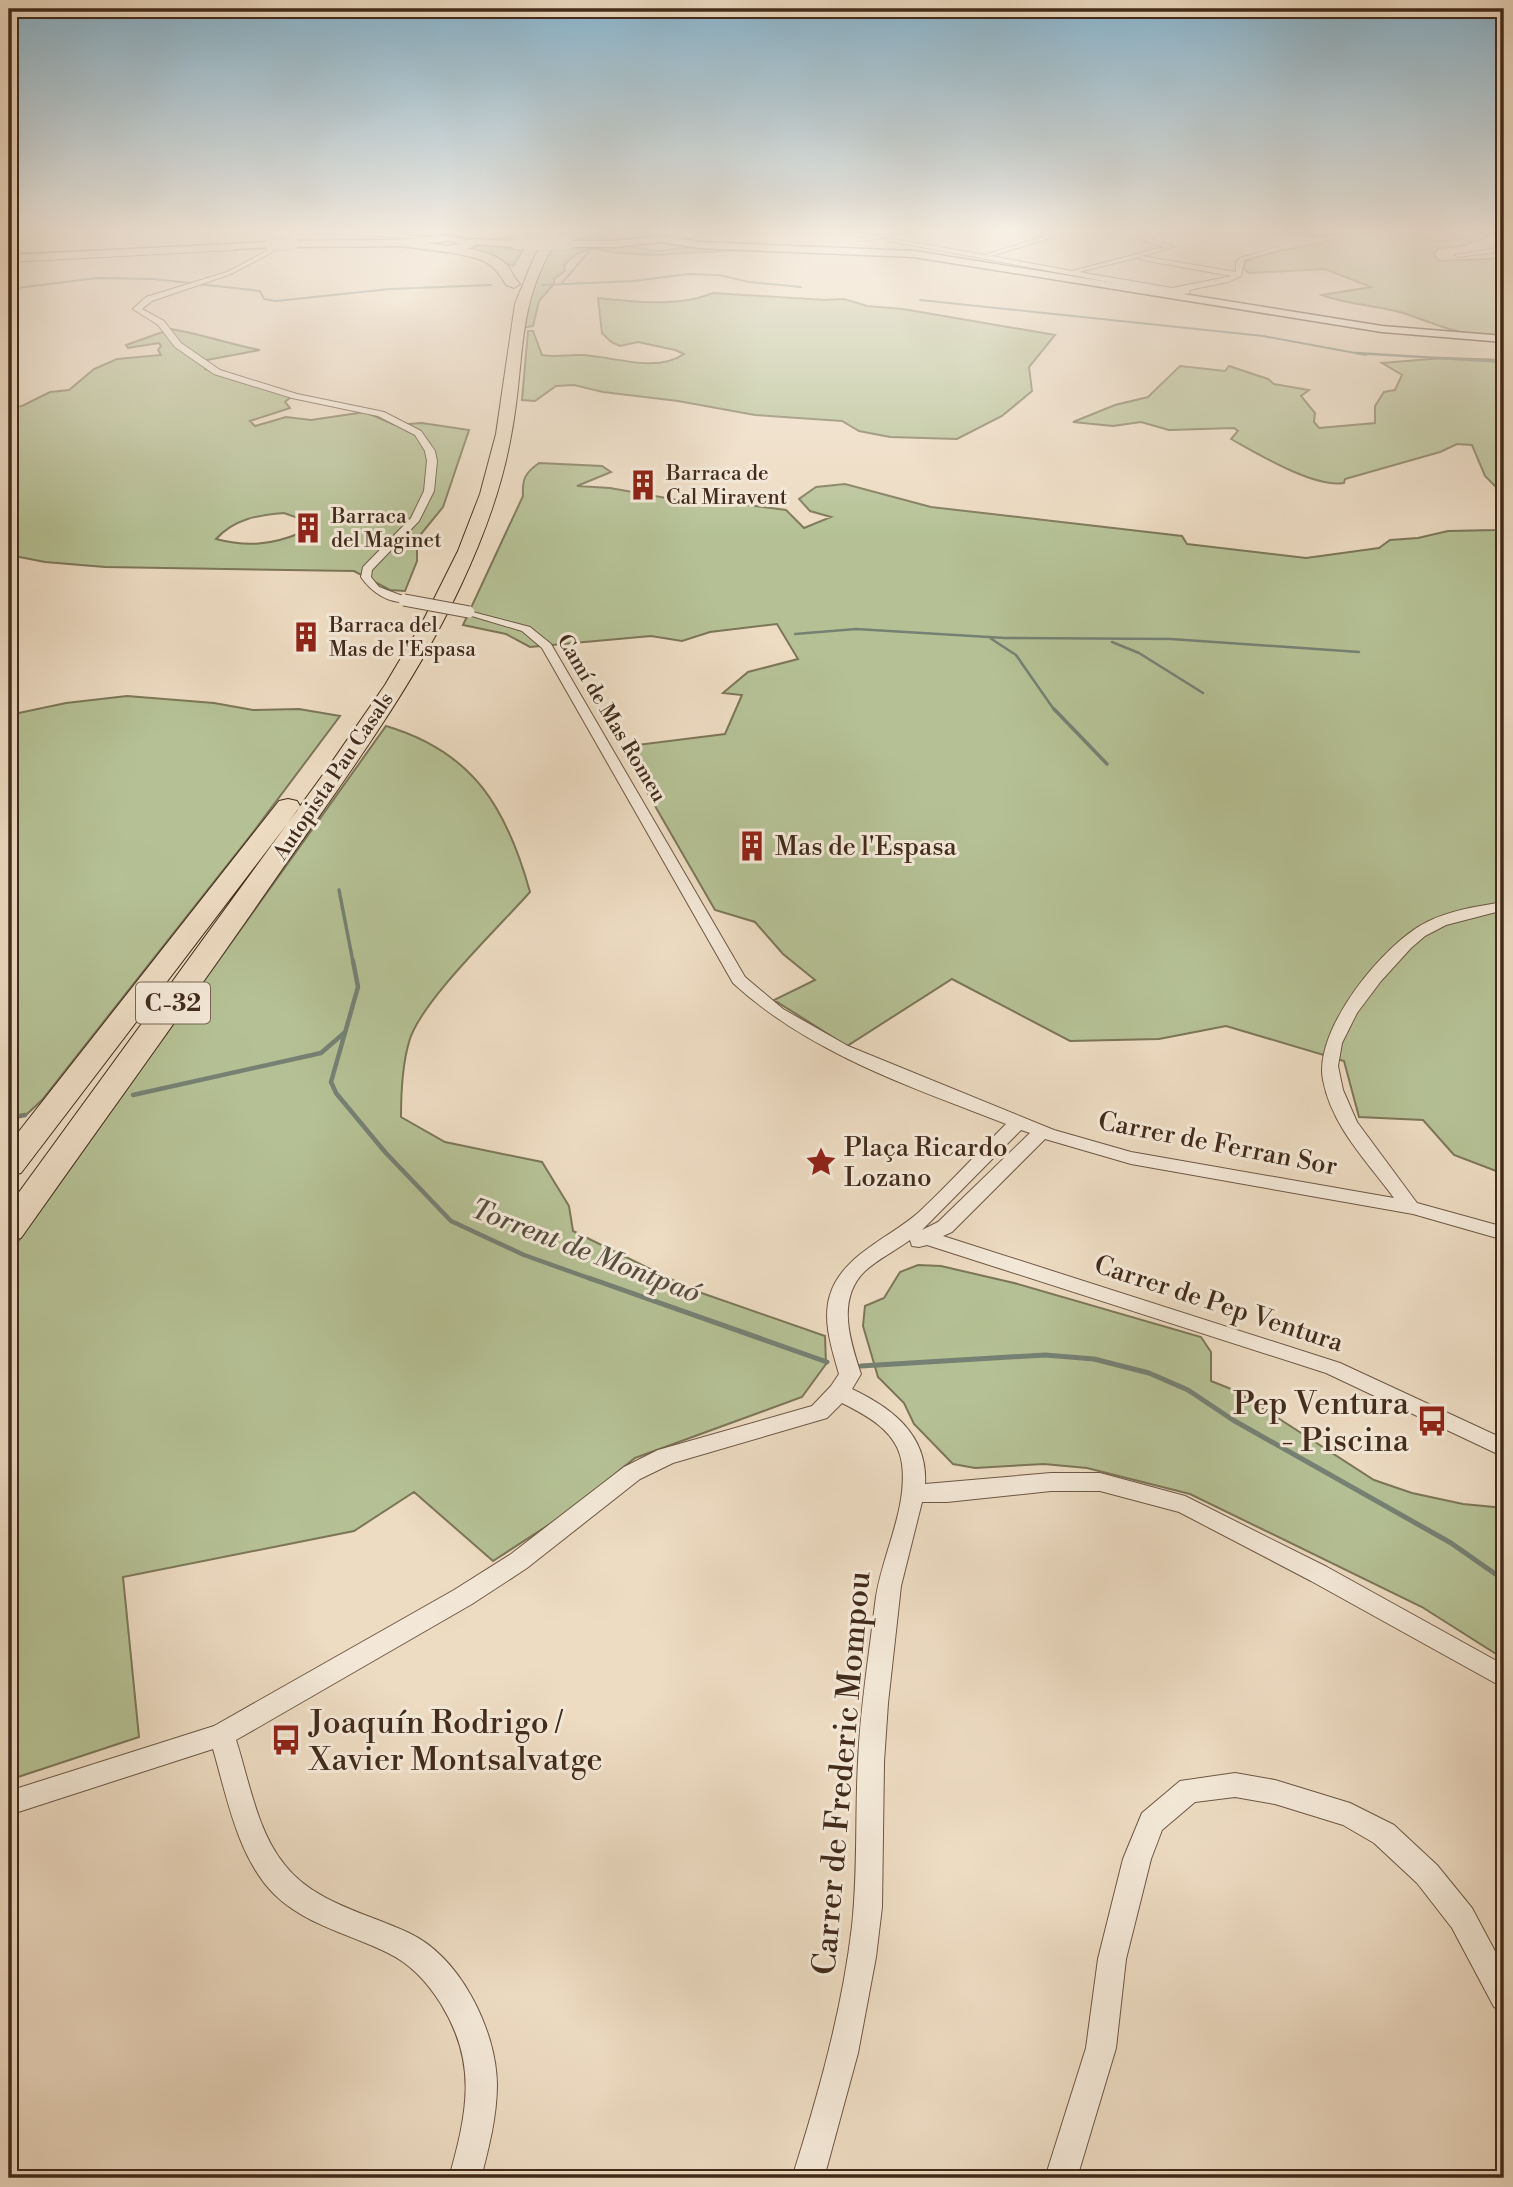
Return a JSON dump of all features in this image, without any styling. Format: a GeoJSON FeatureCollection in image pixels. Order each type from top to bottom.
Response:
{"type":"FeatureCollection","features":[{"type":"Feature","properties":{"kind":"highway","name":"Autopista Pau Casals"},"geometry":{"type":"LineString","coordinates":[[363,700],[418,614],[467,509],[486,451],[503,332]]}},
{"type":"Feature","properties":{"kind":"highway","name":"Autopista Pau Casals"},"geometry":{"type":"LineString","coordinates":[[9,1230],[330,765],[428,630],[476,530],[491,489],[505,431],[517,332]]}},
{"type":"Feature","properties":{"kind":"highway","name":"Autopista Pau Casals"},"geometry":{"type":"LineString","coordinates":[[9,1166],[285,811],[330,765]]}},
{"type":"Feature","properties":{"kind":"main road"},"geometry":{"type":"LineString","coordinates":[[1416,332],[1503,340]]}},
{"type":"Feature","properties":{"kind":"street","name":"Camí de Mas Romeu"},"geometry":{"type":"LineString","coordinates":[[168,332],[178,345],[217,372],[284,393],[381,414],[408,426],[425,442],[432,461],[429,491],[405,532],[367,569],[366,577],[375,589],[404,600],[469,612],[526,629],[547,646],[739,980],[771,1009],[804,1030],[850,1053]]}},
{"type":"Feature","properties":{"kind":"street"},"geometry":{"type":"LineString","coordinates":[[1410,1206],[1350,1130],[1334,1091],[1329,1067],[1334,1041],[1357,1002],[1399,948],[1431,925],[1504,906]]}},
{"type":"Feature","properties":{"kind":"street","name":"Carrer de Ferran Sor"},"geometry":{"type":"LineString","coordinates":[[850,1053],[1019,1121],[1129,1158],[1410,1206],[1504,1234]]}},
{"type":"Feature","properties":{"kind":"street"},"geometry":{"type":"LineString","coordinates":[[9,1803],[221,1735],[463,1597],[529,1553],[632,1473],[666,1456],[819,1412],[839,1392],[850,1374],[838,1330],[840,1294],[849,1278],[879,1250],[901,1249],[917,1235],[1019,1121]]}},
{"type":"Feature","properties":{"kind":"street"},"geometry":{"type":"LineString","coordinates":[[917,1235],[945,1227],[1044,1130]]}},
{"type":"Feature","properties":{"kind":"street","name":"Carrer de Pep Ventura"},"geometry":{"type":"LineString","coordinates":[[917,1235],[1333,1368],[1504,1449]]}},
{"type":"Feature","properties":{"kind":"street","name":"Carrer de Frederic Mompou"},"geometry":{"type":"LineString","coordinates":[[808,2178],[828,2115],[857,1993],[867,1923],[870,1778],[879,1671],[889,1585],[912,1493],[914,1464],[909,1447],[900,1434],[874,1409],[839,1392]]}},
{"type":"Feature","properties":{"kind":"street"},"geometry":{"type":"LineString","coordinates":[[912,1493],[947,1493],[1051,1482],[1100,1482],[1185,1505],[1319,1574],[1504,1677]]}},
{"type":"Feature","properties":{"kind":"street"},"geometry":{"type":"LineString","coordinates":[[221,1735],[260,1846],[274,1873],[296,1894],[330,1914],[400,1943],[416,1953],[444,1983],[466,2015],[480,2050],[482,2105],[465,2178]]}},
{"type":"Feature","properties":{"kind":"street"},"geometry":{"type":"LineString","coordinates":[[1061,2178],[1082,2119],[1101,2048],[1112,1959],[1138,1859],[1152,1822],[1189,1790],[1235,1785],[1275,1792],[1350,1815],[1384,1834],[1427,1874],[1462,1918],[1504,1997]]}},
{"type":"Feature","properties":{"kind":"green space"},"geometry":{"type":"Polygon","coordinates":[[[162,332],[184,332],[260,350],[207,360],[209,364],[205,369],[291,397],[285,402],[290,408],[250,421],[255,426],[286,417],[311,420],[365,412],[395,425],[422,423],[469,430],[443,507],[421,534],[417,546],[417,561],[405,591],[390,590],[354,571],[105,567],[45,562],[9,555],[9,407],[22,406],[50,392],[69,390],[94,369],[117,359],[161,355],[158,350],[161,346],[159,343],[128,348],[126,345],[162,332]],[[284,513],[256,517],[231,527],[216,539],[259,544],[300,533],[303,525],[301,519],[284,513]]]}},
{"type":"Feature","properties":{"kind":"green space"},"geometry":{"type":"Polygon","coordinates":[[[528,332],[533,332],[542,355],[586,355],[651,363],[674,359],[684,354],[638,342],[620,346],[602,333],[1038,332],[1055,335],[1029,367],[1032,391],[1002,416],[957,439],[890,437],[859,431],[842,421],[755,415],[678,401],[603,392],[574,385],[556,386],[535,401],[522,400],[528,332]]]}},
{"type":"Feature","properties":{"kind":"green space"},"geometry":{"type":"Polygon","coordinates":[[[1462,332],[1504,332],[1504,335],[1490,336],[1462,332]]]}},
{"type":"Feature","properties":{"kind":"green space"},"geometry":{"type":"Polygon","coordinates":[[[1443,358],[1504,360],[1504,495],[1485,476],[1472,445],[1457,444],[1440,452],[1345,479],[1344,483],[1332,483],[1302,475],[1231,439],[1238,431],[1234,428],[1169,430],[1141,422],[1113,426],[1073,422],[1115,405],[1148,397],[1180,366],[1225,371],[1229,366],[1268,379],[1274,384],[1309,390],[1301,396],[1315,413],[1314,422],[1319,428],[1375,423],[1375,406],[1384,392],[1395,390],[1402,375],[1382,363],[1443,358]]]}},
{"type":"Feature","properties":{"kind":"green space"},"geometry":{"type":"Polygon","coordinates":[[[539,463],[602,466],[611,472],[577,486],[610,488],[694,503],[740,504],[786,510],[804,528],[831,517],[810,511],[799,499],[816,487],[845,484],[931,507],[1182,536],[1187,544],[1306,558],[1379,548],[1390,540],[1418,538],[1448,531],[1496,530],[1504,526],[1504,1174],[1454,1155],[1423,1120],[1359,1117],[1344,1061],[1226,1026],[1159,1039],[1070,1041],[952,979],[847,1046],[774,1000],[815,980],[783,954],[755,922],[715,910],[621,747],[725,734],[742,695],[723,693],[748,672],[798,659],[777,624],[710,632],[682,641],[651,636],[530,647],[506,634],[463,625],[523,496],[525,477],[539,463]]]}},
{"type":"Feature","properties":{"kind":"green space"},"geometry":{"type":"Polygon","coordinates":[[[127,696],[214,703],[253,710],[299,709],[340,716],[254,831],[42,1100],[26,1115],[9,1116],[9,715],[66,703],[127,696]]]}},
{"type":"Feature","properties":{"kind":"green space"},"geometry":{"type":"Polygon","coordinates":[[[386,726],[417,737],[442,751],[464,768],[482,788],[498,810],[510,835],[530,892],[444,986],[416,1026],[405,1060],[401,1117],[445,1142],[542,1162],[569,1206],[573,1231],[693,1290],[825,1336],[826,1364],[802,1397],[635,1458],[567,1513],[493,1561],[414,1492],[354,1531],[123,1577],[139,1737],[9,1780],[9,1254],[386,726]]]}},
{"type":"Feature","properties":{"kind":"green space"},"geometry":{"type":"Polygon","coordinates":[[[918,1265],[941,1266],[1014,1283],[1201,1337],[1211,1352],[1211,1381],[1236,1391],[1374,1480],[1412,1493],[1463,1504],[1504,1508],[1504,1659],[1422,1607],[1190,1494],[1087,1468],[1044,1464],[975,1468],[953,1464],[914,1424],[904,1403],[878,1377],[863,1326],[865,1306],[884,1298],[900,1272],[918,1265]]]}},
{"type":"Feature","properties":{"kind":"waterway"},"geometry":{"type":"LineString","coordinates":[[1225,332],[1263,336],[1366,355]]}},
{"type":"Feature","properties":{"kind":"waterway"},"geometry":{"type":"LineString","coordinates":[[1356,353],[1504,362]]}},
{"type":"Feature","properties":{"kind":"waterway"},"geometry":{"type":"LineString","coordinates":[[795,634],[856,629],[1005,638],[1171,639],[1359,652]]}},
{"type":"Feature","properties":{"kind":"waterway"},"geometry":{"type":"LineString","coordinates":[[990,638],[1016,655],[1055,711]]}},
{"type":"Feature","properties":{"kind":"waterway"},"geometry":{"type":"LineString","coordinates":[[1112,642],[1139,653],[1203,693]]}},
{"type":"Feature","properties":{"kind":"waterway"},"geometry":{"type":"LineString","coordinates":[[1054,709],[1107,764]]}},
{"type":"Feature","properties":{"kind":"waterway","name":"Torrent de Montpaó"},"geometry":{"type":"LineString","coordinates":[[339,890],[353,962]]}},
{"type":"Feature","properties":{"kind":"waterway","name":"Torrent de Montpaó"},"geometry":{"type":"LineString","coordinates":[[353,961],[358,987],[331,1082],[336,1093],[385,1152],[451,1221],[524,1255],[594,1280]]}},
{"type":"Feature","properties":{"kind":"waterway"},"geometry":{"type":"LineString","coordinates":[[133,1095],[321,1053],[344,1033]]}},
{"type":"Feature","properties":{"kind":"waterway"},"geometry":{"type":"LineString","coordinates":[[9,1118],[25,1115]]}},
{"type":"Feature","properties":{"kind":"waterway","name":"Torrent de Montpaó"},"geometry":{"type":"LineString","coordinates":[[589,1278],[827,1362]]}},
{"type":"Feature","properties":{"kind":"waterway","name":"Torrent de Montpaó"},"geometry":{"type":"LineString","coordinates":[[861,1366],[1045,1355],[1094,1359],[1149,1373],[1188,1390],[1233,1420],[1451,1543],[1504,1580]]}},
{"type":"Feature","properties":{"kind":"place","name":"Barraca de Cal Miravent"},"geometry":{"type":"Point","coordinates":[643,485]}},
{"type":"Feature","properties":{"kind":"place","name":"Barraca del Maginet"},"geometry":{"type":"Point","coordinates":[308,528]}},
{"type":"Feature","properties":{"kind":"place","name":"Barraca del Mas de l'Espasa"},"geometry":{"type":"Point","coordinates":[306,637]}},
{"type":"Feature","properties":{"kind":"place","name":"Mas de l'Espasa"},"geometry":{"type":"Point","coordinates":[752,846]}},
{"type":"Feature","properties":{"kind":"place","name":"Plaça Ricardo Lozano"},"geometry":{"type":"Point","coordinates":[821,1162]}},
{"type":"Feature","properties":{"kind":"place","name":"Pep Ventura - Piscina"},"geometry":{"type":"Point","coordinates":[1432,1421]}},
{"type":"Feature","properties":{"kind":"place","name":"Joaquín Rodrigo / Xavier Montsalvatge"},"geometry":{"type":"Point","coordinates":[286,1740]}}]}
